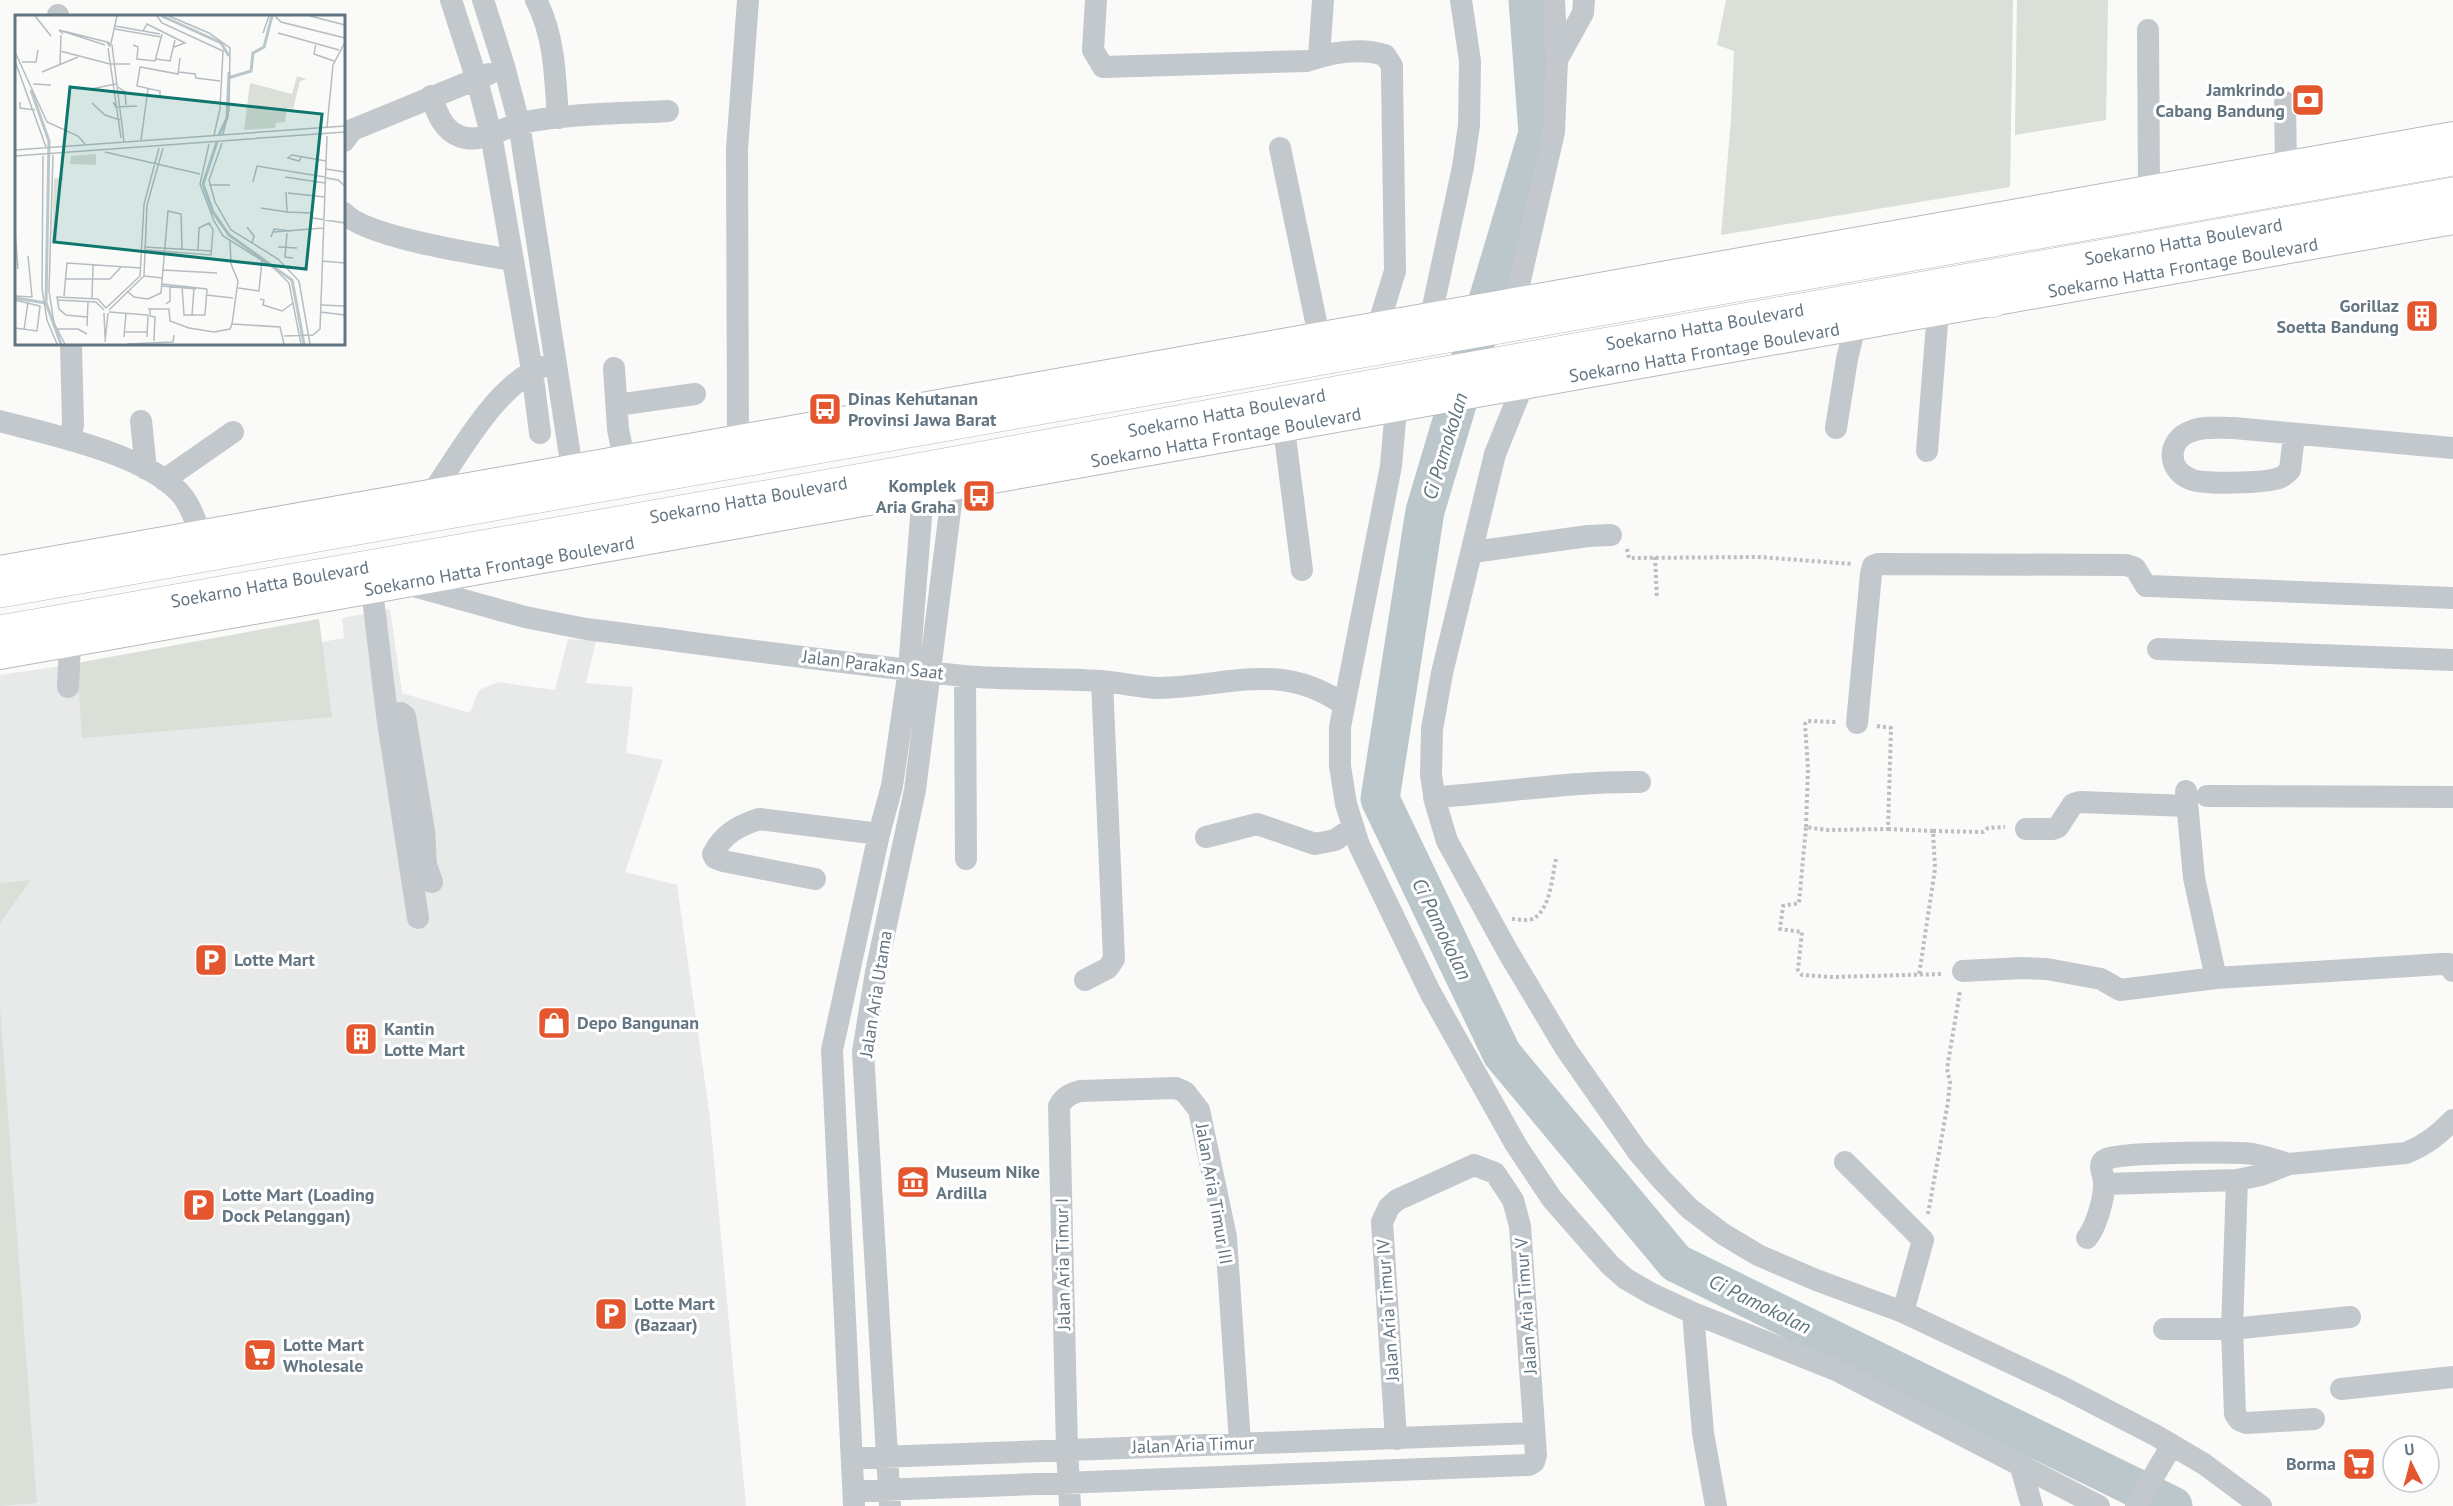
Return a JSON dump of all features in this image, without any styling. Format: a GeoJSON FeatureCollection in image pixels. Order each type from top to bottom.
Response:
{"type":"FeatureCollection","features":[{"type":"Feature","properties":{"kind":"highway","name":"Soekarno Hatta Boulevard"},"geometry":{"type":"LineString","coordinates":[[0,591],[859,440],[1440,322],[1513,313],[2453,159]]}},
{"type":"Feature","properties":{"kind":"highway","name":"Soekarno Hatta Boulevard"},"geometry":{"type":"LineString","coordinates":[[0,632],[868,479],[938,482],[1434,375],[1487,379],[1905,292],[2453,194]]}},
{"type":"Feature","properties":{"kind":"highway"},"geometry":{"type":"LineString","coordinates":[[1513,313],[1599,288]]}},
{"type":"Feature","properties":{"kind":"highway"},"geometry":{"type":"LineString","coordinates":[[1905,292],[1992,301]]}},
{"type":"Feature","properties":{"kind":"highway"},"geometry":{"type":"LineString","coordinates":[[938,482],[915,449],[917,437],[958,400]]}},
{"type":"Feature","properties":{"kind":"highway"},"geometry":{"type":"LineString","coordinates":[[842,504],[877,468],[879,455],[871,445],[859,440]]}},
{"type":"Feature","properties":{"kind":"highway"},"geometry":{"type":"LineString","coordinates":[[544,557],[601,525]]}},
{"type":"Feature","properties":{"kind":"main road"},"geometry":{"type":"LineString","coordinates":[[1599,288],[2453,136]]}},
{"type":"Feature","properties":{"kind":"main road","name":"Soekarno Hatta Frontage Boulevard"},"geometry":{"type":"LineString","coordinates":[[0,655],[842,504],[938,482],[1284,429],[1406,407],[1487,379],[1523,385],[2453,220]]}},
{"type":"Feature","properties":{"kind":"main road"},"geometry":{"type":"LineString","coordinates":[[0,570],[1378,326],[1440,322]]}},
{"type":"Feature","properties":{"kind":"street"},"geometry":{"type":"LineString","coordinates":[[451,0],[477,80],[490,134],[532,370],[540,433]]}},
{"type":"Feature","properties":{"kind":"street"},"geometry":{"type":"LineString","coordinates":[[483,0],[519,123],[572,469]]}},
{"type":"Feature","properties":{"kind":"street"},"geometry":{"type":"LineString","coordinates":[[536,0],[544,15],[552,44],[558,118]]}},
{"type":"Feature","properties":{"kind":"street"},"geometry":{"type":"LineString","coordinates":[[738,439],[737,149],[748,0]]}},
{"type":"Feature","properties":{"kind":"street"},"geometry":{"type":"LineString","coordinates":[[1096,0],[1093,50],[1103,67],[1306,61],[1332,52],[1376,52],[1385,56],[1392,66],[1395,271],[1378,326]]}},
{"type":"Feature","properties":{"kind":"street"},"geometry":{"type":"LineString","coordinates":[[1319,57],[1323,0]]}},
{"type":"Feature","properties":{"kind":"street"},"geometry":{"type":"LineString","coordinates":[[1440,322],[1468,125],[1470,61],[1461,0]]}},
{"type":"Feature","properties":{"kind":"street"},"geometry":{"type":"LineString","coordinates":[[1513,313],[1554,132],[1557,60],[1554,0]]}},
{"type":"Feature","properties":{"kind":"street"},"geometry":{"type":"LineString","coordinates":[[1557,60],[1583,13],[1584,0]]}},
{"type":"Feature","properties":{"kind":"street"},"geometry":{"type":"LineString","coordinates":[[2148,30],[2149,190]]}},
{"type":"Feature","properties":{"kind":"street"},"geometry":{"type":"LineString","coordinates":[[345,140],[352,130],[431,96],[477,80],[504,66]]}},
{"type":"Feature","properties":{"kind":"street"},"geometry":{"type":"LineString","coordinates":[[431,96],[439,118],[447,129],[458,136],[481,138],[519,123],[558,118],[668,111]]}},
{"type":"Feature","properties":{"kind":"street"},"geometry":{"type":"LineString","coordinates":[[2285,102],[2286,166]]}},
{"type":"Feature","properties":{"kind":"street"},"geometry":{"type":"LineString","coordinates":[[1280,148],[1320,336]]}},
{"type":"Feature","properties":{"kind":"street"},"geometry":{"type":"LineString","coordinates":[[345,214],[349,219],[367,228],[466,252],[512,260]]}},
{"type":"Feature","properties":{"kind":"street"},"geometry":{"type":"LineString","coordinates":[[1927,451],[1938,311]]}},
{"type":"Feature","properties":{"kind":"street"},"geometry":{"type":"LineString","coordinates":[[1836,428],[1847,359],[1855,326]]}},
{"type":"Feature","properties":{"kind":"street"},"geometry":{"type":"LineString","coordinates":[[70,440],[73,425],[71,345]]}},
{"type":"Feature","properties":{"kind":"street"},"geometry":{"type":"LineString","coordinates":[[432,493],[501,396],[532,370],[555,362]]}},
{"type":"Feature","properties":{"kind":"street"},"geometry":{"type":"LineString","coordinates":[[614,368],[618,429],[624,459]]}},
{"type":"Feature","properties":{"kind":"street"},"geometry":{"type":"LineString","coordinates":[[1523,385],[1495,454],[1435,704],[1430,749],[1434,797],[1447,841],[1566,1049],[1638,1152],[1690,1209],[1723,1234],[1758,1255],[1816,1280],[1903,1312],[2064,1388],[2167,1453],[2204,1464],[2261,1506]]}},
{"type":"Feature","properties":{"kind":"street"},"geometry":{"type":"LineString","coordinates":[[617,405],[695,394]]}},
{"type":"Feature","properties":{"kind":"street"},"geometry":{"type":"LineString","coordinates":[[1406,407],[1391,466],[1343,704],[1340,727],[1340,766],[1346,804],[1353,828],[1385,903],[1430,992],[1516,1145],[1552,1199],[1610,1265],[1626,1279],[1693,1313],[1836,1370],[2099,1506]]}},
{"type":"Feature","properties":{"kind":"street"},"geometry":{"type":"LineString","coordinates":[[0,421],[70,440],[126,459],[155,475],[185,500],[201,534]]}},
{"type":"Feature","properties":{"kind":"street"},"geometry":{"type":"LineString","coordinates":[[141,421],[155,475]]}},
{"type":"Feature","properties":{"kind":"street"},"geometry":{"type":"LineString","coordinates":[[2294,435],[2290,470],[2278,479],[2224,483],[2191,480],[2177,470],[2173,462],[2172,451],[2179,438],[2192,431],[2207,428],[2234,428],[2453,448]]}},
{"type":"Feature","properties":{"kind":"street"},"geometry":{"type":"LineString","coordinates":[[1284,429],[1302,570]]}},
{"type":"Feature","properties":{"kind":"street"},"geometry":{"type":"LineString","coordinates":[[155,475],[233,432]]}},
{"type":"Feature","properties":{"kind":"street","name":"Jalan Aria Utama"},"geometry":{"type":"LineString","coordinates":[[890,1498],[863,1052],[876,972],[915,790],[920,670],[938,482]]}},
{"type":"Feature","properties":{"kind":"street","name":"Jalan Aria Utama"},"geometry":{"type":"LineString","coordinates":[[854,1499],[832,1050],[879,834],[920,670],[938,482]]}},
{"type":"Feature","properties":{"kind":"street"},"geometry":{"type":"LineString","coordinates":[[1473,552],[1588,536],[1611,535]]}},
{"type":"Feature","properties":{"kind":"street"},"geometry":{"type":"LineString","coordinates":[[1857,723],[1874,566],[1892,562],[2126,565],[2134,568],[2146,586],[2453,598]]}},
{"type":"Feature","properties":{"kind":"street","name":"Jalan Parakan Saat"},"geometry":{"type":"LineString","coordinates":[[404,584],[525,617],[586,629],[965,676],[1102,681],[1157,688],[1249,678],[1287,681],[1323,690],[1343,704]]}},
{"type":"Feature","properties":{"kind":"street"},"geometry":{"type":"LineString","coordinates":[[372,590],[387,715],[418,918]]}},
{"type":"Feature","properties":{"kind":"street"},"geometry":{"type":"LineString","coordinates":[[68,687],[70,643]]}},
{"type":"Feature","properties":{"kind":"street"},"geometry":{"type":"LineString","coordinates":[[2158,649],[2453,660]]}},
{"type":"Feature","properties":{"kind":"street"},"geometry":{"type":"LineString","coordinates":[[965,676],[966,859]]}},
{"type":"Feature","properties":{"kind":"street"},"geometry":{"type":"LineString","coordinates":[[1085,980],[1108,968],[1114,959],[1102,681]]}},
{"type":"Feature","properties":{"kind":"street"},"geometry":{"type":"LineString","coordinates":[[387,715],[401,713],[405,716],[424,831],[426,865],[432,882]]}},
{"type":"Feature","properties":{"kind":"street"},"geometry":{"type":"LineString","coordinates":[[1434,797],[1492,793],[1567,783],[1640,782]]}},
{"type":"Feature","properties":{"kind":"street"},"geometry":{"type":"LineString","coordinates":[[892,786],[915,790]]}},
{"type":"Feature","properties":{"kind":"street"},"geometry":{"type":"LineString","coordinates":[[2026,829],[2058,827],[2073,804],[2080,802],[2194,798],[2453,797]]}},
{"type":"Feature","properties":{"kind":"street"},"geometry":{"type":"LineString","coordinates":[[2194,798],[2194,878],[2216,978]]}},
{"type":"Feature","properties":{"kind":"street"},"geometry":{"type":"LineString","coordinates":[[815,879],[723,861],[715,858],[713,854],[717,844],[728,834],[740,825],[759,819],[879,834]]}},
{"type":"Feature","properties":{"kind":"street"},"geometry":{"type":"LineString","coordinates":[[1206,837],[1257,824],[1315,844],[1335,840],[1353,828]]}},
{"type":"Feature","properties":{"kind":"street"},"geometry":{"type":"LineString","coordinates":[[1963,971],[2047,969],[2102,979],[2120,990],[2216,978],[2442,964],[2448,964],[2453,971]]}},
{"type":"Feature","properties":{"kind":"street"},"geometry":{"type":"LineString","coordinates":[[832,1050],[863,1052]]}},
{"type":"Feature","properties":{"kind":"street","name":"Jalan Aria Timur III"},"geometry":{"type":"LineString","coordinates":[[1080,1091],[1176,1088],[1185,1092],[1199,1110],[1226,1237],[1240,1443]]}},
{"type":"Feature","properties":{"kind":"street","name":"Jalan Aria Timur I"},"geometry":{"type":"LineString","coordinates":[[1067,1449],[1059,1106],[1064,1098],[1080,1091]]}},
{"type":"Feature","properties":{"kind":"street"},"geometry":{"type":"LineString","coordinates":[[2105,1184],[2237,1180],[2261,1175],[2289,1164],[2406,1153],[2436,1137],[2453,1120]]}},
{"type":"Feature","properties":{"kind":"street"},"geometry":{"type":"LineString","coordinates":[[2087,1238],[2094,1229],[2105,1184],[2102,1161],[2115,1155],[2253,1154],[2289,1164]]}},
{"type":"Feature","properties":{"kind":"street"},"geometry":{"type":"LineString","coordinates":[[1845,1162],[1923,1240],[1903,1312]]}},
{"type":"Feature","properties":{"kind":"street","name":"Jalan Aria Timur V"},"geometry":{"type":"LineString","coordinates":[[1474,1165],[1495,1173],[1513,1200],[1520,1226],[1536,1455],[1534,1462],[1528,1465]]}},
{"type":"Feature","properties":{"kind":"street","name":"Jalan Aria Timur IV"},"geometry":{"type":"LineString","coordinates":[[1396,1438],[1382,1222],[1389,1207],[1397,1200],[1474,1165]]}},
{"type":"Feature","properties":{"kind":"street"},"geometry":{"type":"LineString","coordinates":[[2237,1180],[2232,1329],[2235,1414],[2246,1423],[2314,1419]]}},
{"type":"Feature","properties":{"kind":"street"},"geometry":{"type":"LineString","coordinates":[[1693,1313],[1703,1433],[1716,1506]]}},
{"type":"Feature","properties":{"kind":"street"},"geometry":{"type":"LineString","coordinates":[[2164,1329],[2232,1329],[2350,1317]]}},
{"type":"Feature","properties":{"kind":"street"},"geometry":{"type":"LineString","coordinates":[[2341,1389],[2453,1377]]}},
{"type":"Feature","properties":{"kind":"street","name":"Jalan Aria Timur"},"geometry":{"type":"LineString","coordinates":[[852,1458],[1534,1433]]}},
{"type":"Feature","properties":{"kind":"street"},"geometry":{"type":"LineString","coordinates":[[1312,1441],[1312,1474]]}},
{"type":"Feature","properties":{"kind":"street"},"geometry":{"type":"LineString","coordinates":[[1067,1449],[1070,1506]]}},
{"type":"Feature","properties":{"kind":"street"},"geometry":{"type":"LineString","coordinates":[[2136,1506],[2167,1453]]}},
{"type":"Feature","properties":{"kind":"street"},"geometry":{"type":"LineString","coordinates":[[2020,1464],[2032,1506]]}},
{"type":"Feature","properties":{"kind":"street","name":"Jalan Aria Timur"},"geometry":{"type":"LineString","coordinates":[[854,1499],[1069,1483],[1528,1465]]}},
{"type":"Feature","properties":{"kind":"path"},"geometry":{"type":"LineString","coordinates":[[1611,535],[1614,535],[1616,531],[1625,530],[1629,558],[1759,557],[1874,566]]}},
{"type":"Feature","properties":{"kind":"path"},"geometry":{"type":"LineString","coordinates":[[1654,557],[1657,599]]}},
{"type":"Feature","properties":{"kind":"path"},"geometry":{"type":"LineString","coordinates":[[1888,829],[1891,728],[1857,723],[1807,721],[1805,724],[1808,769],[1806,827],[1799,903],[1783,906],[1780,929],[1802,932],[1798,972],[1802,975],[1832,977],[1919,975],[1963,971],[1947,1069],[1950,1082],[1948,1102],[1923,1240]]}},
{"type":"Feature","properties":{"kind":"path"},"geometry":{"type":"LineString","coordinates":[[1806,827],[1827,830],[1983,832],[1988,828],[2026,829]]}},
{"type":"Feature","properties":{"kind":"path"},"geometry":{"type":"LineString","coordinates":[[1919,975],[1935,869],[1933,831]]}},
{"type":"Feature","properties":{"kind":"path"},"geometry":{"type":"LineString","coordinates":[[1491,920],[1536,917],[1547,900],[1556,859]]}},
{"type":"Feature","properties":{"kind":"shaded area"},"geometry":{"type":"Polygon","coordinates":[[[1726,0],[2013,0],[2010,187],[1721,235],[1731,120],[1734,51],[1717,45],[1726,0]]]}},
{"type":"Feature","properties":{"kind":"shaded area"},"geometry":{"type":"Polygon","coordinates":[[[2017,0],[2108,0],[2106,120],[2015,135],[2017,0]]]}},
{"type":"Feature","properties":{"kind":"shaded area"},"geometry":{"type":"Polygon","coordinates":[[[390,609],[402,693],[470,713],[479,690],[498,682],[555,690],[568,639],[596,641],[586,683],[633,687],[626,753],[663,760],[625,872],[677,885],[710,1118],[746,1506],[0,1506],[0,675],[60,666],[61,689],[344,638],[342,618],[390,609]]]}},
{"type":"Feature","properties":{"kind":"shaded area"},"geometry":{"type":"Polygon","coordinates":[[[319,619],[332,717],[82,738],[77,663],[319,619]]]}},
{"type":"Feature","properties":{"kind":"shaded area"},"geometry":{"type":"Polygon","coordinates":[[[31,880],[0,923],[0,883],[31,880]]]}},
{"type":"Feature","properties":{"kind":"shaded area"},"geometry":{"type":"Polygon","coordinates":[[[0,1008],[37,1503],[0,1506],[0,1008]]]}},
{"type":"Feature","properties":{"kind":"waterway","name":"Ci Pamokolan"},"geometry":{"type":"LineString","coordinates":[[1528,0],[1538,133],[1425,511],[1380,799],[1502,1054],[1676,1263],[2173,1506]]}},
{"type":"Feature","properties":{"kind":"place","name":"Jamkrindo Cabang Bandung"},"geometry":{"type":"Point","coordinates":[2308,100]}},
{"type":"Feature","properties":{"kind":"place","name":"Gorillaz Soetta Bandung"},"geometry":{"type":"Point","coordinates":[2422,316]}},
{"type":"Feature","properties":{"kind":"place","name":"Dinas Kehutanan Provinsi Jawa Barat"},"geometry":{"type":"Point","coordinates":[825,409]}},
{"type":"Feature","properties":{"kind":"place","name":"Komplek Aria Graha"},"geometry":{"type":"Point","coordinates":[979,496]}},
{"type":"Feature","properties":{"kind":"place","name":"Lotte Mart"},"geometry":{"type":"Point","coordinates":[211,960]}},
{"type":"Feature","properties":{"kind":"place","name":"Depo Bangunan"},"geometry":{"type":"Point","coordinates":[554,1023]}},
{"type":"Feature","properties":{"kind":"place","name":"Kantin Lotte Mart"},"geometry":{"type":"Point","coordinates":[361,1039]}},
{"type":"Feature","properties":{"kind":"place","name":"Museum Nike Ardilla"},"geometry":{"type":"Point","coordinates":[913,1182]}},
{"type":"Feature","properties":{"kind":"place","name":"Lotte Mart (Loading Dock Pelanggan)"},"geometry":{"type":"Point","coordinates":[199,1205]}},
{"type":"Feature","properties":{"kind":"place","name":"Lotte Mart (Bazaar)"},"geometry":{"type":"Point","coordinates":[611,1314]}},
{"type":"Feature","properties":{"kind":"place","name":"Lotte Mart Wholesale"},"geometry":{"type":"Point","coordinates":[260,1355]}},
{"type":"Feature","properties":{"kind":"place","name":"Borma"},"geometry":{"type":"Point","coordinates":[2359,1464]}}]}
